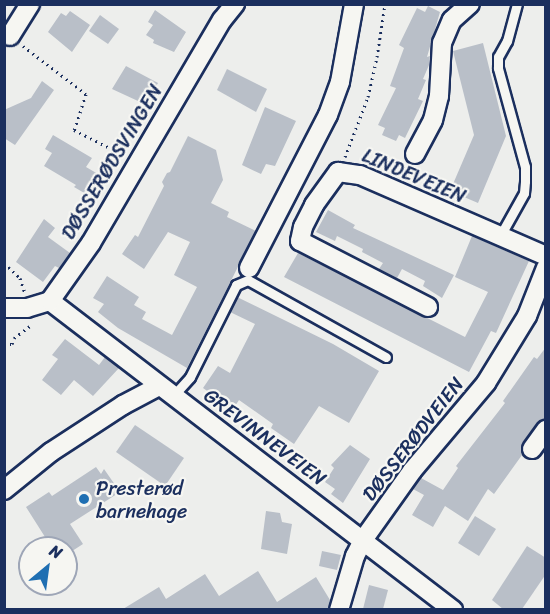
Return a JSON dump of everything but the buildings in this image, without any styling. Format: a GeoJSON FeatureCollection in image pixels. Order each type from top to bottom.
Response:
{"type":"FeatureCollection","features":[{"type":"Feature","properties":{"kind":"street"},"geometry":{"type":"LineString","coordinates":[[10,36],[30,4]]}},
{"type":"Feature","properties":{"kind":"street","name":"DØSSERØDSVINGEN"},"geometry":{"type":"LineString","coordinates":[[50,302],[91,243],[222,20],[235,4]]}},
{"type":"Feature","properties":{"kind":"street"},"geometry":{"type":"LineString","coordinates":[[249,268],[328,115],[340,82],[354,4]]}},
{"type":"Feature","properties":{"kind":"street"},"geometry":{"type":"LineString","coordinates":[[415,154],[433,120],[439,96],[442,43],[452,20],[470,4]]}},
{"type":"Feature","properties":{"kind":"street","name":"LINDEVEIEN"},"geometry":{"type":"LineString","coordinates":[[428,307],[300,241],[303,227],[314,205],[338,172],[360,175],[546,256]]}},
{"type":"Feature","properties":{"kind":"street","name":"DØSSERØDVEIEN"},"geometry":{"type":"LineString","coordinates":[[339,609],[355,556],[363,540],[412,471],[486,383],[539,304],[546,268]]}},
{"type":"Feature","properties":{"kind":"street"},"geometry":{"type":"LineString","coordinates":[[4,296],[5,309],[27,308],[50,302]]}},
{"type":"Feature","properties":{"kind":"street","name":"GREVINNEVEIEN"},"geometry":{"type":"LineString","coordinates":[[50,302],[453,609]]}},
{"type":"Feature","properties":{"kind":"street"},"geometry":{"type":"LineString","coordinates":[[4,490],[51,452],[123,405],[166,391]]}},
{"type":"Feature","properties":{"kind":"street"},"geometry":{"type":"LineString","coordinates":[[532,448],[546,430]]}},
{"type":"Feature","properties":{"kind":"lane"},"geometry":{"type":"LineString","coordinates":[[500,236],[520,200],[525,181],[525,167],[498,68],[498,57],[510,34],[517,4]]}},
{"type":"Feature","properties":{"kind":"lane"},"geometry":{"type":"LineString","coordinates":[[166,391],[190,377],[236,285],[248,280],[386,357]]}},
{"type":"Feature","properties":{"kind":"path"},"geometry":{"type":"LineString","coordinates":[[338,172],[368,97],[385,4]]}},
{"type":"Feature","properties":{"kind":"path"},"geometry":{"type":"LineString","coordinates":[[10,36],[86,94],[74,130],[114,150],[125,151],[139,161]]}},
{"type":"Feature","properties":{"kind":"place","name":"Presterød barnehage"},"geometry":{"type":"Point","coordinates":[84,499]}}]}
